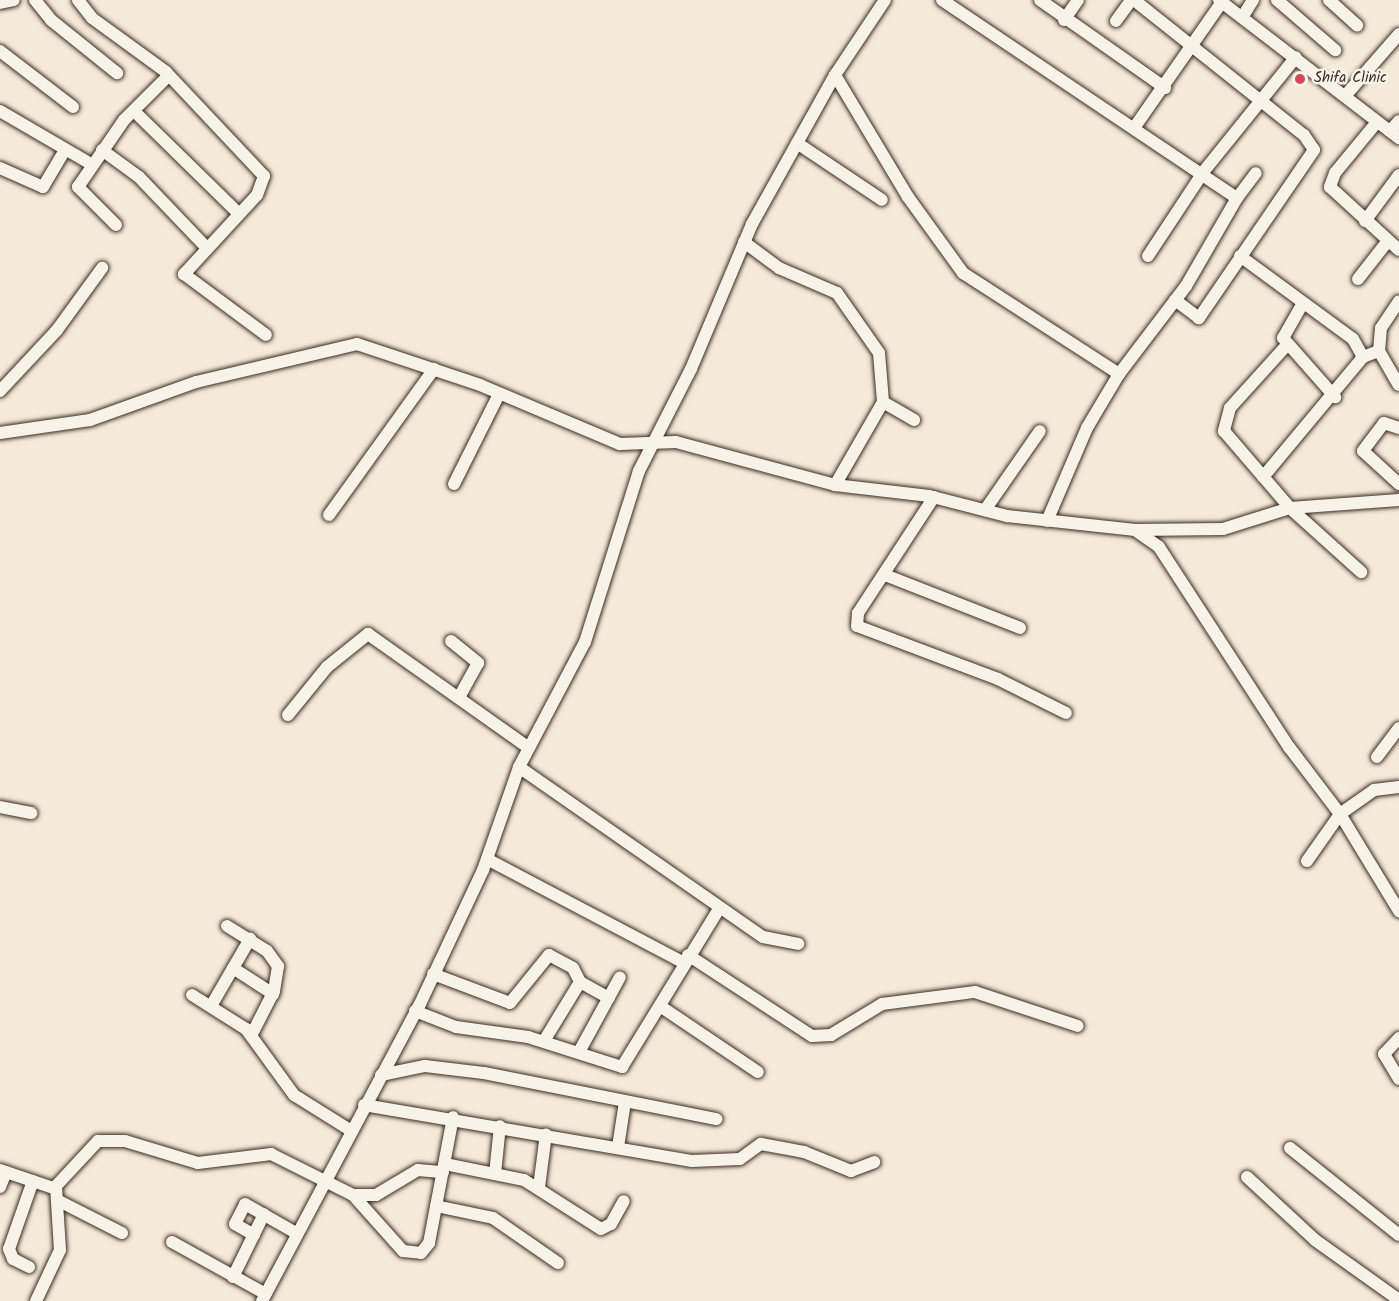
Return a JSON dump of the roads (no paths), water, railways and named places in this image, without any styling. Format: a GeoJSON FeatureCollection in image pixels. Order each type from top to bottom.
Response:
{"type":"FeatureCollection","features":[{"type":"Feature","properties":{"kind":"street"},"geometry":{"type":"LineString","coordinates":[[0,3],[14,0]]}},
{"type":"Feature","properties":{"kind":"street"},"geometry":{"type":"LineString","coordinates":[[35,0],[51,20],[117,73]]}},
{"type":"Feature","properties":{"kind":"street"},"geometry":{"type":"LineString","coordinates":[[78,0],[92,18],[168,76],[264,176],[264,186],[184,274],[266,335]]}},
{"type":"Feature","properties":{"kind":"street"},"geometry":{"type":"LineString","coordinates":[[172,1242],[264,1297],[322,1182],[415,1011],[487,859],[519,767],[585,642],[616,555],[632,489],[744,242],[835,75],[885,0]]}},
{"type":"Feature","properties":{"kind":"street"},"geometry":{"type":"LineString","coordinates":[[942,0],[1134,128],[1204,171],[1237,198]]}},
{"type":"Feature","properties":{"kind":"street"},"geometry":{"type":"LineString","coordinates":[[1040,0],[1064,20],[1165,87]]}},
{"type":"Feature","properties":{"kind":"street"},"geometry":{"type":"LineString","coordinates":[[1064,20],[1078,0]]}},
{"type":"Feature","properties":{"kind":"street"},"geometry":{"type":"LineString","coordinates":[[1116,21],[1132,0],[1261,100],[1314,150],[1199,318],[1175,300]]}},
{"type":"Feature","properties":{"kind":"street"},"geometry":{"type":"LineString","coordinates":[[1242,16],[1253,0]]}},
{"type":"Feature","properties":{"kind":"street"},"geometry":{"type":"LineString","coordinates":[[1277,0],[1335,50]]}},
{"type":"Feature","properties":{"kind":"street"},"geometry":{"type":"LineString","coordinates":[[1329,0],[1357,25]]}},
{"type":"Feature","properties":{"kind":"street"},"geometry":{"type":"LineString","coordinates":[[1134,128],[1165,87],[1220,1],[1395,134],[1399,121]]}},
{"type":"Feature","properties":{"kind":"street"},"geometry":{"type":"LineString","coordinates":[[1345,96],[1399,34]]}},
{"type":"Feature","properties":{"kind":"street"},"geometry":{"type":"LineString","coordinates":[[0,51],[73,107]]}},
{"type":"Feature","properties":{"kind":"street"},"geometry":{"type":"LineString","coordinates":[[1148,256],[1204,171],[1296,57]]}},
{"type":"Feature","properties":{"kind":"street"},"geometry":{"type":"LineString","coordinates":[[835,75],[908,197],[963,273],[1119,374]]}},
{"type":"Feature","properties":{"kind":"street"},"geometry":{"type":"LineString","coordinates":[[116,225],[80,195],[78,187],[102,150],[134,111],[168,76]]}},
{"type":"Feature","properties":{"kind":"street"},"geometry":{"type":"LineString","coordinates":[[0,111],[91,164]]}},
{"type":"Feature","properties":{"kind":"street"},"geometry":{"type":"LineString","coordinates":[[134,111],[239,214]]}},
{"type":"Feature","properties":{"kind":"street"},"geometry":{"type":"LineString","coordinates":[[1377,122],[1330,180],[1333,192],[1387,242],[1399,250]]}},
{"type":"Feature","properties":{"kind":"street"},"geometry":{"type":"LineString","coordinates":[[796,143],[882,200]]}},
{"type":"Feature","properties":{"kind":"street"},"geometry":{"type":"LineString","coordinates":[[0,168],[43,187],[65,150]]}},
{"type":"Feature","properties":{"kind":"street"},"geometry":{"type":"LineString","coordinates":[[102,150],[139,177],[206,248]]}},
{"type":"Feature","properties":{"kind":"street"},"geometry":{"type":"LineString","coordinates":[[1047,521],[1087,428],[1119,374],[1175,300],[1237,198],[1256,173]]}},
{"type":"Feature","properties":{"kind":"street"},"geometry":{"type":"LineString","coordinates":[[1365,221],[1399,175]]}},
{"type":"Feature","properties":{"kind":"street"},"geometry":{"type":"LineString","coordinates":[[744,242],[788,273],[827,286],[850,307],[879,353],[883,402],[835,485]]}},
{"type":"Feature","properties":{"kind":"street"},"geometry":{"type":"LineString","coordinates":[[1359,279],[1387,242]]}},
{"type":"Feature","properties":{"kind":"street"},"geometry":{"type":"LineString","coordinates":[[1240,256],[1353,339],[1363,357]]}},
{"type":"Feature","properties":{"kind":"street"},"geometry":{"type":"LineString","coordinates":[[0,391],[57,330],[102,268]]}},
{"type":"Feature","properties":{"kind":"street"},"geometry":{"type":"LineString","coordinates":[[1399,301],[1381,328],[1378,351],[1399,385]]}},
{"type":"Feature","properties":{"kind":"street"},"geometry":{"type":"LineString","coordinates":[[1303,303],[1284,333],[1286,346],[1335,397]]}},
{"type":"Feature","properties":{"kind":"street"},"geometry":{"type":"LineString","coordinates":[[0,432],[90,420],[196,382],[284,364],[344,343],[434,369],[620,444],[656,439],[835,485],[934,497],[985,510],[1047,521],[1134,530],[1223,529],[1290,508],[1399,500]]}},
{"type":"Feature","properties":{"kind":"street"},"geometry":{"type":"LineString","coordinates":[[1286,346],[1230,408],[1223,423],[1263,477],[1290,508],[1361,572]]}},
{"type":"Feature","properties":{"kind":"street"},"geometry":{"type":"LineString","coordinates":[[1263,477],[1335,397],[1363,357],[1378,351]]}},
{"type":"Feature","properties":{"kind":"street"},"geometry":{"type":"LineString","coordinates":[[328,515],[434,369]]}},
{"type":"Feature","properties":{"kind":"street"},"geometry":{"type":"LineString","coordinates":[[454,483],[499,394]]}},
{"type":"Feature","properties":{"kind":"street"},"geometry":{"type":"LineString","coordinates":[[883,402],[914,420]]}},
{"type":"Feature","properties":{"kind":"street"},"geometry":{"type":"LineString","coordinates":[[1399,428],[1384,423],[1363,450],[1399,484]]}},
{"type":"Feature","properties":{"kind":"street"},"geometry":{"type":"LineString","coordinates":[[985,510],[1040,431]]}},
{"type":"Feature","properties":{"kind":"street"},"geometry":{"type":"LineString","coordinates":[[934,497],[858,614],[857,626],[998,679],[1066,712]]}},
{"type":"Feature","properties":{"kind":"street"},"geometry":{"type":"LineString","coordinates":[[1134,530],[1159,547],[1289,747],[1340,814],[1399,911]]}},
{"type":"Feature","properties":{"kind":"street"},"geometry":{"type":"LineString","coordinates":[[885,575],[1020,628]]}},
{"type":"Feature","properties":{"kind":"street"},"geometry":{"type":"LineString","coordinates":[[288,715],[327,667],[368,633],[530,748]]}},
{"type":"Feature","properties":{"kind":"street"},"geometry":{"type":"LineString","coordinates":[[452,641],[478,663],[459,696]]}},
{"type":"Feature","properties":{"kind":"street"},"geometry":{"type":"LineString","coordinates":[[1377,757],[1399,728]]}},
{"type":"Feature","properties":{"kind":"street"},"geometry":{"type":"LineString","coordinates":[[519,767],[719,909],[763,937],[798,944]]}},
{"type":"Feature","properties":{"kind":"street"},"geometry":{"type":"LineString","coordinates":[[1306,861],[1340,814],[1374,790],[1399,787]]}},
{"type":"Feature","properties":{"kind":"street"},"geometry":{"type":"LineString","coordinates":[[0,807],[31,813]]}},
{"type":"Feature","properties":{"kind":"street"},"geometry":{"type":"LineString","coordinates":[[487,859],[686,959],[812,1036],[831,1035],[882,1004],[975,992],[1078,1026]]}},
{"type":"Feature","properties":{"kind":"street"},"geometry":{"type":"LineString","coordinates":[[415,1011],[456,1027],[544,1041],[626,1065],[686,959],[719,909]]}},
{"type":"Feature","properties":{"kind":"street"},"geometry":{"type":"LineString","coordinates":[[227,926],[250,939],[278,966],[273,994],[252,1034]]}},
{"type":"Feature","properties":{"kind":"street"},"geometry":{"type":"LineString","coordinates":[[211,1006],[250,939]]}},
{"type":"Feature","properties":{"kind":"street"},"geometry":{"type":"LineString","coordinates":[[433,975],[510,1003],[549,955],[578,971],[580,982],[544,1041]]}},
{"type":"Feature","properties":{"kind":"street"},"geometry":{"type":"LineString","coordinates":[[233,968],[273,994]]}},
{"type":"Feature","properties":{"kind":"street"},"geometry":{"type":"LineString","coordinates":[[579,1052],[620,977]]}},
{"type":"Feature","properties":{"kind":"street"},"geometry":{"type":"LineString","coordinates":[[580,982],[609,998]]}},
{"type":"Feature","properties":{"kind":"street"},"geometry":{"type":"LineString","coordinates":[[192,995],[252,1034],[283,1086],[350,1130]]}},
{"type":"Feature","properties":{"kind":"street"},"geometry":{"type":"LineString","coordinates":[[660,1006],[758,1072]]}},
{"type":"Feature","properties":{"kind":"street"},"geometry":{"type":"LineString","coordinates":[[1396,1074],[1384,1054],[1399,1038]]}},
{"type":"Feature","properties":{"kind":"street"},"geometry":{"type":"LineString","coordinates":[[381,1075],[425,1066],[717,1119]]}},
{"type":"Feature","properties":{"kind":"street"},"geometry":{"type":"LineString","coordinates":[[618,1148],[626,1102]]}},
{"type":"Feature","properties":{"kind":"street"},"geometry":{"type":"LineString","coordinates":[[364,1105],[453,1117],[692,1161],[740,1159],[761,1144],[804,1152],[851,1171],[874,1162]]}},
{"type":"Feature","properties":{"kind":"street"},"geometry":{"type":"LineString","coordinates":[[353,1195],[404,1251],[416,1255],[429,1243],[453,1117]]}},
{"type":"Feature","properties":{"kind":"street"},"geometry":{"type":"LineString","coordinates":[[495,1174],[500,1126]]}},
{"type":"Feature","properties":{"kind":"street"},"geometry":{"type":"LineString","coordinates":[[539,1187],[546,1134]]}},
{"type":"Feature","properties":{"kind":"street"},"geometry":{"type":"LineString","coordinates":[[36,1301],[60,1250],[57,1195],[91,1147],[109,1140],[198,1163],[271,1154],[322,1182],[353,1195],[376,1195],[418,1170],[444,1168],[495,1174],[539,1187],[601,1229],[611,1224],[624,1201]]}},
{"type":"Feature","properties":{"kind":"street"},"geometry":{"type":"LineString","coordinates":[[1290,1148],[1399,1235]]}},
{"type":"Feature","properties":{"kind":"street"},"geometry":{"type":"LineString","coordinates":[[0,1187],[3,1171],[33,1182],[122,1233]]}},
{"type":"Feature","properties":{"kind":"street"},"geometry":{"type":"LineString","coordinates":[[1247,1177],[1315,1240],[1399,1300]]}},
{"type":"Feature","properties":{"kind":"street"},"geometry":{"type":"LineString","coordinates":[[28,1267],[13,1259],[9,1249],[33,1182]]}},
{"type":"Feature","properties":{"kind":"street"},"geometry":{"type":"LineString","coordinates":[[254,1235],[235,1224],[240,1208],[245,1204],[296,1233]]}},
{"type":"Feature","properties":{"kind":"street"},"geometry":{"type":"LineString","coordinates":[[436,1206],[493,1218],[558,1263]]}},
{"type":"Feature","properties":{"kind":"street"},"geometry":{"type":"LineString","coordinates":[[233,1277],[264,1214]]}},
{"type":"Feature","properties":{"kind":"place","name":"Shifa Clinic"},"geometry":{"type":"Point","coordinates":[1300,79]}}]}
